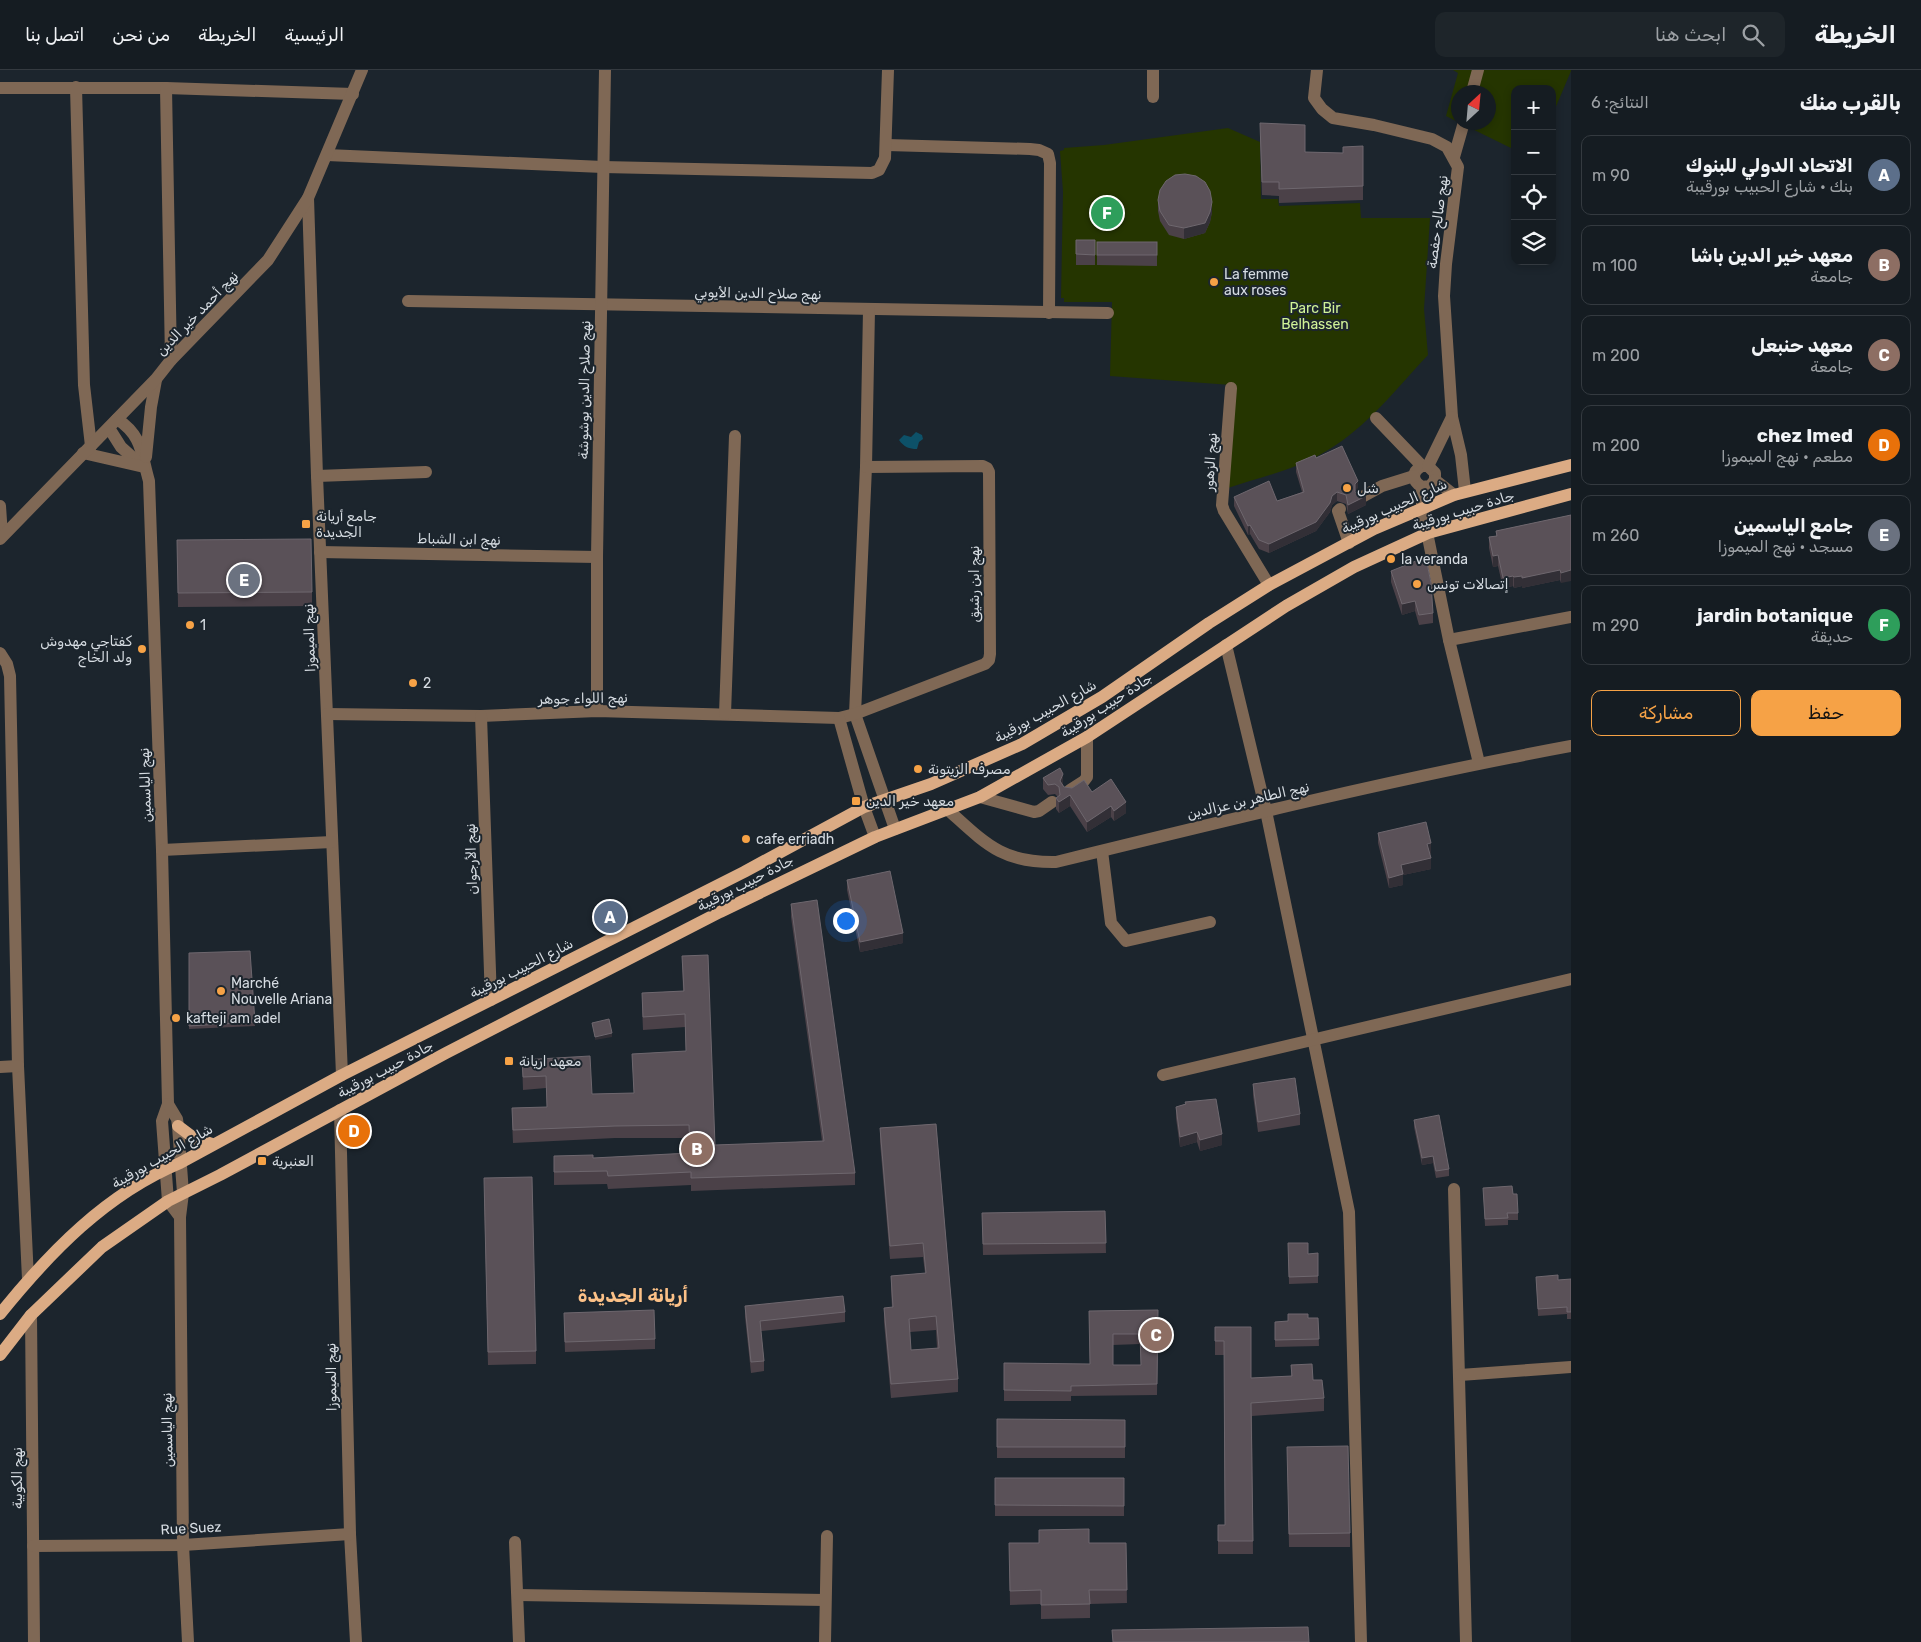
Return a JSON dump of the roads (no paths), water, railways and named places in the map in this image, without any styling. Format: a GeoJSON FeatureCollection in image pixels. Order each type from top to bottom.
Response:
{"type":"FeatureCollection","features":[{"type":"Feature","properties":{"kind":"main road","name":"شارع الحبيب بورقيبة"},"geometry":{"type":"LineString","coordinates":[[0,1314],[28,1279],[76,1230],[117,1198],[165,1169],[180,1163],[212,1144],[490,1000],[744,872],[864,807],[970,767],[1036,736],[1102,697],[1209,623],[1270,585],[1374,529],[1459,493],[1571,465]]}},
{"type":"Feature","properties":{"kind":"main road","name":"جادة حبيب بورقيبة"},"geometry":{"type":"LineString","coordinates":[[0,1355],[31,1315],[102,1248],[168,1201],[446,1053],[720,912],[875,837],[980,797],[1087,737],[1286,606],[1354,567],[1428,533],[1571,494]]}},
{"type":"Feature","properties":{"kind":"main road"},"geometry":{"type":"LineString","coordinates":[[178,1126],[194,1138],[212,1144]]}},
{"type":"Feature","properties":{"kind":"street","name":"نهج أحمد خير الدين"},"geometry":{"type":"LineString","coordinates":[[1,538],[156,379],[171,360],[268,260],[308,198],[362,70]]}},
{"type":"Feature","properties":{"kind":"street","name":"نهج صلاح الدين بوشوشة"},"geometry":{"type":"LineString","coordinates":[[598,712],[597,557],[605,70]]}},
{"type":"Feature","properties":{"kind":"street"},"geometry":{"type":"LineString","coordinates":[[327,154],[603,167],[872,173],[879,170],[883,165],[887,146],[888,70]]}},
{"type":"Feature","properties":{"kind":"street"},"geometry":{"type":"LineString","coordinates":[[1153,70],[1153,97]]}},
{"type":"Feature","properties":{"kind":"street","name":"نهج صالح حفصة"},"geometry":{"type":"LineString","coordinates":[[1317,70],[1314,98],[1322,109],[1333,118],[1374,125],[1432,139],[1447,147],[1458,167],[1444,296],[1452,417],[1461,455],[1459,493]]}},
{"type":"Feature","properties":{"kind":"street"},"geometry":{"type":"LineString","coordinates":[[1474,85],[1478,70]]}},
{"type":"Feature","properties":{"kind":"street"},"geometry":{"type":"LineString","coordinates":[[76,87],[87,450],[144,467]]}},
{"type":"Feature","properties":{"kind":"street"},"geometry":{"type":"LineString","coordinates":[[0,88],[166,88],[353,94]]}},
{"type":"Feature","properties":{"kind":"street"},"geometry":{"type":"LineString","coordinates":[[166,88],[171,360]]}},
{"type":"Feature","properties":{"kind":"street"},"geometry":{"type":"LineString","coordinates":[[1454,157],[1462,130]]}},
{"type":"Feature","properties":{"kind":"street"},"geometry":{"type":"LineString","coordinates":[[887,146],[1030,149],[1040,150],[1048,154],[1050,163],[1049,313]]}},
{"type":"Feature","properties":{"kind":"street","name":"نهج الميموزا"},"geometry":{"type":"LineString","coordinates":[[308,198],[317,476],[342,1076]]}},
{"type":"Feature","properties":{"kind":"street","name":"نهج صلاح الدين الأيوبي"},"geometry":{"type":"LineString","coordinates":[[408,301],[1108,313]]}},
{"type":"Feature","properties":{"kind":"street"},"geometry":{"type":"LineString","coordinates":[[869,310],[866,467],[855,714],[895,829]]}},
{"type":"Feature","properties":{"kind":"street"},"geometry":{"type":"LineString","coordinates":[[144,467],[156,379]]}},
{"type":"Feature","properties":{"kind":"street","name":"نهج الزهور"},"geometry":{"type":"LineString","coordinates":[[1230,388],[1222,505],[1270,585]]}},
{"type":"Feature","properties":{"kind":"street"},"geometry":{"type":"LineString","coordinates":[[1376,418],[1425,466],[1435,473],[1435,480],[1430,486],[1422,487],[1416,483],[1414,476],[1416,469],[1425,466],[1452,417]]}},
{"type":"Feature","properties":{"kind":"street"},"geometry":{"type":"LineString","coordinates":[[113,423],[121,447],[144,467]]}},
{"type":"Feature","properties":{"kind":"street","name":"نهج الياسمين"},"geometry":{"type":"LineString","coordinates":[[113,423],[132,431],[138,438],[144,457],[144,467],[149,488],[162,850],[168,1104],[162,1121],[168,1201]]}},
{"type":"Feature","properties":{"kind":"street"},"geometry":{"type":"LineString","coordinates":[[725,714],[735,436]]}},
{"type":"Feature","properties":{"kind":"street","name":"نهج ابن رشيق"},"geometry":{"type":"LineString","coordinates":[[840,718],[985,664],[989,660],[990,654],[989,472],[987,468],[983,466],[866,467]]}},
{"type":"Feature","properties":{"kind":"street"},"geometry":{"type":"LineString","coordinates":[[317,476],[426,472]]}},
{"type":"Feature","properties":{"kind":"street"},"geometry":{"type":"LineString","coordinates":[[1362,497],[1382,486],[1414,476]]}},
{"type":"Feature","properties":{"kind":"street"},"geometry":{"type":"LineString","coordinates":[[1435,480],[1459,493]]}},
{"type":"Feature","properties":{"kind":"street"},"geometry":{"type":"LineString","coordinates":[[1422,487],[1422,508],[1449,640],[1479,763]]}},
{"type":"Feature","properties":{"kind":"street"},"geometry":{"type":"LineString","coordinates":[[0,506],[1,538]]}},
{"type":"Feature","properties":{"kind":"street"},"geometry":{"type":"LineString","coordinates":[[1340,509],[1338,511],[1349,543]]}},
{"type":"Feature","properties":{"kind":"street","name":"نهج ابن الشباط"},"geometry":{"type":"LineString","coordinates":[[320,552],[597,557]]}},
{"type":"Feature","properties":{"kind":"street"},"geometry":{"type":"LineString","coordinates":[[1449,640],[1571,617]]}},
{"type":"Feature","properties":{"kind":"street"},"geometry":{"type":"LineString","coordinates":[[1226,645],[1266,811],[1349,1212],[1361,1642]]}},
{"type":"Feature","properties":{"kind":"street"},"geometry":{"type":"LineString","coordinates":[[0,653],[7,664],[10,676],[18,1066],[28,1279]]}},
{"type":"Feature","properties":{"kind":"street","name":"نهج اللواء جوهر"},"geometry":{"type":"LineString","coordinates":[[327,714],[481,716],[598,712],[840,718]]}},
{"type":"Feature","properties":{"kind":"street","name":"نهج الأرجوان"},"geometry":{"type":"LineString","coordinates":[[481,716],[490,1000]]}},
{"type":"Feature","properties":{"kind":"street"},"geometry":{"type":"LineString","coordinates":[[840,718],[864,807],[875,837]]}},
{"type":"Feature","properties":{"kind":"street"},"geometry":{"type":"LineString","coordinates":[[1068,791],[1086,779],[1087,737]]}},
{"type":"Feature","properties":{"kind":"street","name":"نهج الطاهر بن عزالدين"},"geometry":{"type":"LineString","coordinates":[[947,809],[984,842],[1004,855],[1020,860],[1056,862],[1266,811],[1479,763],[1571,746]]}},
{"type":"Feature","properties":{"kind":"street"},"geometry":{"type":"LineString","coordinates":[[980,797],[1034,812],[1039,811],[1052,802]]}},
{"type":"Feature","properties":{"kind":"street"},"geometry":{"type":"LineString","coordinates":[[162,850],[332,842]]}},
{"type":"Feature","properties":{"kind":"street"},"geometry":{"type":"LineString","coordinates":[[1102,851],[1111,923],[1126,941],[1210,922]]}},
{"type":"Feature","properties":{"kind":"street"},"geometry":{"type":"LineString","coordinates":[[1164,1075],[1571,979]]}},
{"type":"Feature","properties":{"kind":"street"},"geometry":{"type":"LineString","coordinates":[[0,1067],[18,1066]]}},
{"type":"Feature","properties":{"kind":"street","name":"نهج الياسمين"},"geometry":{"type":"LineString","coordinates":[[168,1104],[177,1119],[184,1193],[180,1217],[183,1544],[188,1642]]}},
{"type":"Feature","properties":{"kind":"street","name":"نهج الميموزا"},"geometry":{"type":"LineString","coordinates":[[340,1110],[350,1534],[356,1642]]}},
{"type":"Feature","properties":{"kind":"street"},"geometry":{"type":"LineString","coordinates":[[1454,1189],[1466,1642]]}},
{"type":"Feature","properties":{"kind":"street"},"geometry":{"type":"LineString","coordinates":[[168,1201],[180,1217]]}},
{"type":"Feature","properties":{"kind":"street","name":"نهج الكوبية"},"geometry":{"type":"LineString","coordinates":[[31,1315],[34,1642]]}},
{"type":"Feature","properties":{"kind":"street"},"geometry":{"type":"LineString","coordinates":[[1460,1375],[1571,1367]]}},
{"type":"Feature","properties":{"kind":"street","name":"Rue Suez"},"geometry":{"type":"LineString","coordinates":[[33,1546],[183,1544],[350,1534]]}},
{"type":"Feature","properties":{"kind":"street"},"geometry":{"type":"LineString","coordinates":[[825,1642],[827,1536]]}},
{"type":"Feature","properties":{"kind":"street"},"geometry":{"type":"LineString","coordinates":[[514,1542],[519,1642]]}},
{"type":"Feature","properties":{"kind":"street"},"geometry":{"type":"LineString","coordinates":[[518,1595],[826,1600]]}},
{"type":"Feature","properties":{"kind":"water"},"geometry":{"type":"Polygon","coordinates":[[[916,432],[922,435],[923,439],[919,442],[917,449],[907,447],[899,440],[904,435],[911,437],[916,432]]]}},
{"type":"Feature","properties":{"kind":"place","name":"jardin botanique"},"geometry":{"type":"Point","coordinates":[1107,213]}},
{"type":"Feature","properties":{"kind":"place","name":"La femme aux roses"},"geometry":{"type":"Point","coordinates":[1214,282]}},
{"type":"Feature","properties":{"kind":"place","name":"شل"},"geometry":{"type":"Point","coordinates":[1347,488]}},
{"type":"Feature","properties":{"kind":"place","name":"جامع أريانة الجديدة"},"geometry":{"type":"Point","coordinates":[306,524]}},
{"type":"Feature","properties":{"kind":"place","name":"la veranda"},"geometry":{"type":"Point","coordinates":[1391,559]}},
{"type":"Feature","properties":{"kind":"place","name":"جامع الياسمين"},"geometry":{"type":"Point","coordinates":[244,580]}},
{"type":"Feature","properties":{"kind":"place","name":"إتصالات تونس"},"geometry":{"type":"Point","coordinates":[1417,584]}},
{"type":"Feature","properties":{"kind":"place","name":"1"},"geometry":{"type":"Point","coordinates":[190,625]}},
{"type":"Feature","properties":{"kind":"place","name":"كفتاجي مهدوش ولد الخاج"},"geometry":{"type":"Point","coordinates":[142,649]}},
{"type":"Feature","properties":{"kind":"place","name":"2"},"geometry":{"type":"Point","coordinates":[413,683]}},
{"type":"Feature","properties":{"kind":"place","name":"مصرف الزيتونة"},"geometry":{"type":"Point","coordinates":[918,769]}},
{"type":"Feature","properties":{"kind":"place","name":"معهد خير الدين"},"geometry":{"type":"Point","coordinates":[856,801]}},
{"type":"Feature","properties":{"kind":"place","name":"cafe erriadh"},"geometry":{"type":"Point","coordinates":[746,839]}},
{"type":"Feature","properties":{"kind":"place","name":"الاتحاد الدولي للبنوك"},"geometry":{"type":"Point","coordinates":[610,917]}},
{"type":"Feature","properties":{"kind":"place","name":"Marché Nouvelle Ariana"},"geometry":{"type":"Point","coordinates":[221,991]}},
{"type":"Feature","properties":{"kind":"place","name":"kafteji am adel"},"geometry":{"type":"Point","coordinates":[176,1018]}},
{"type":"Feature","properties":{"kind":"place","name":"معهد اريانة"},"geometry":{"type":"Point","coordinates":[509,1061]}},
{"type":"Feature","properties":{"kind":"place","name":"chez Imed"},"geometry":{"type":"Point","coordinates":[354,1131]}},
{"type":"Feature","properties":{"kind":"place","name":"معهد خير الدين باشا"},"geometry":{"type":"Point","coordinates":[697,1149]}},
{"type":"Feature","properties":{"kind":"place","name":"العنبرية"},"geometry":{"type":"Point","coordinates":[262,1161]}},
{"type":"Feature","properties":{"kind":"place","name":"معهد حنبعل"},"geometry":{"type":"Point","coordinates":[1156,1335]}},
{"type":"Feature","properties":{"kind":"district","name":"أريانة الجديدة"},"geometry":{"type":"Point","coordinates":[633,1295]}},
{"type":"Feature","properties":{"kind":"park label","name":"Parc Bir Belhassen"},"geometry":{"type":"Point","coordinates":[1315,316]}}]}
